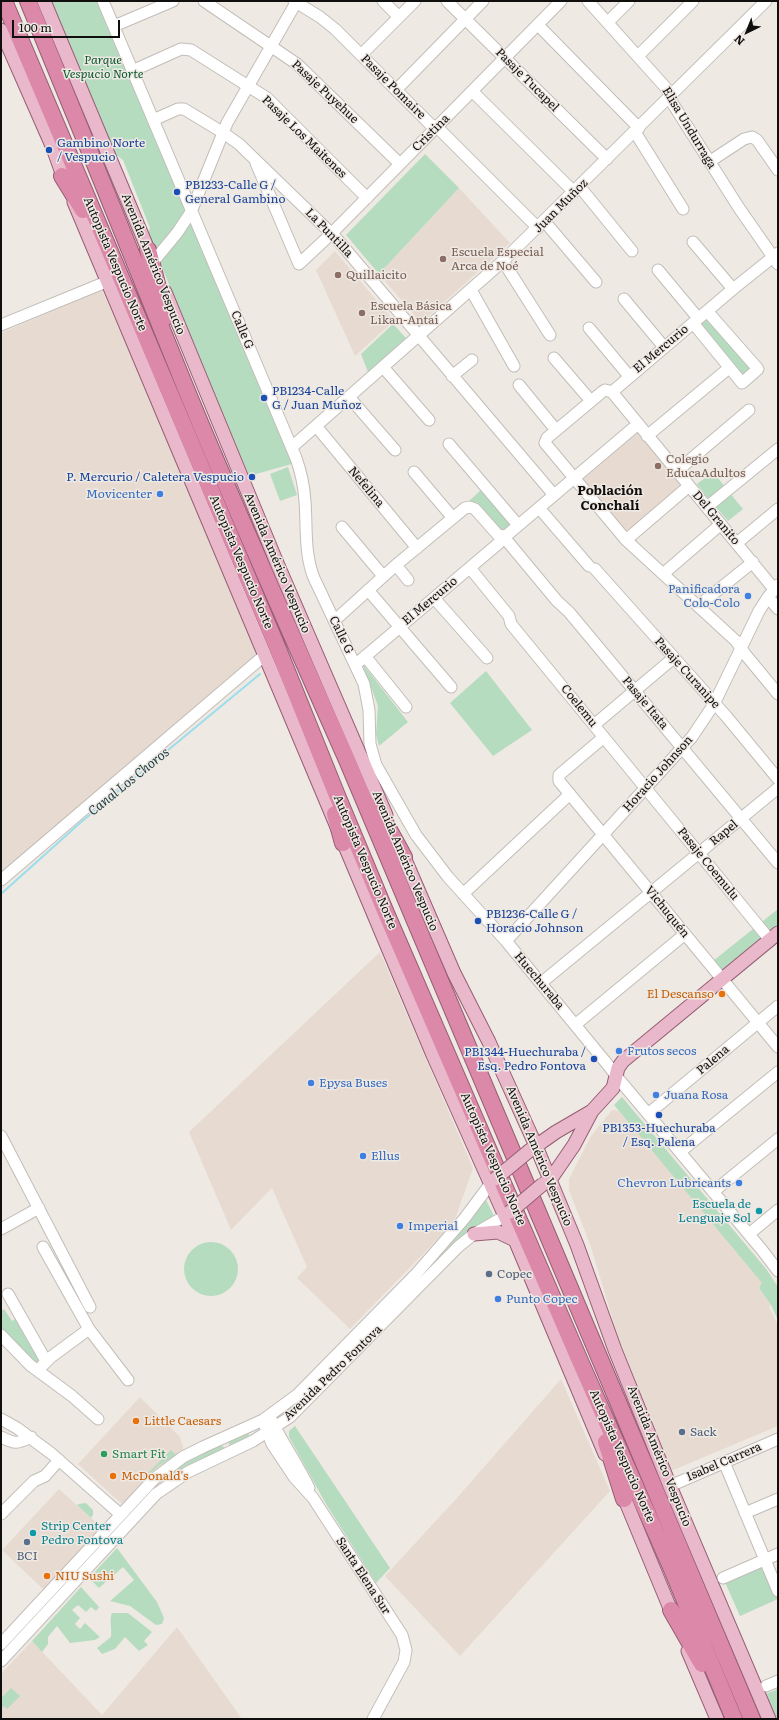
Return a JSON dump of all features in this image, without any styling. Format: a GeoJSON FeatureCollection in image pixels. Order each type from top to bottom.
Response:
{"type":"FeatureCollection","features":[{"type":"Feature","properties":{"kind":"highway","name":"Autopista Vespucio Norte"},"geometry":{"type":"LineString","coordinates":[[4,1],[305,712],[336,793],[386,913],[671,1567],[728,1718]]}},
{"type":"Feature","properties":{"kind":"highway","name":"Autopista Vespucio Norte"},"geometry":{"type":"LineString","coordinates":[[28,1],[82,129],[185,386],[347,760],[752,1719]]}},
{"type":"Feature","properties":{"kind":"highway"},"geometry":{"type":"LineString","coordinates":[[62,176],[113,259]]}},
{"type":"Feature","properties":{"kind":"highway"},"geometry":{"type":"LineString","coordinates":[[151,256],[185,386]]}},
{"type":"Feature","properties":{"kind":"highway"},"geometry":{"type":"LineString","coordinates":[[305,712],[343,843]]}},
{"type":"Feature","properties":{"kind":"highway"},"geometry":{"type":"LineString","coordinates":[[347,760],[370,796],[404,857]]}},
{"type":"Feature","properties":{"kind":"highway"},"geometry":{"type":"LineString","coordinates":[[580,1361],[624,1499]]}},
{"type":"Feature","properties":{"kind":"highway"},"geometry":{"type":"LineString","coordinates":[[671,1610],[728,1718]]}},
{"type":"Feature","properties":{"kind":"highway"},"geometry":{"type":"LineString","coordinates":[[737,1684],[757,1719]]}},
{"type":"Feature","properties":{"kind":"main road","name":"Avenida Américo Vespucio"},"geometry":{"type":"LineString","coordinates":[[44,1],[277,563],[454,973],[489,1042],[525,1121],[533,1149],[546,1182],[578,1244],[615,1350],[670,1486],[768,1719]]}},
{"type":"Feature","properties":{"kind":"main road"},"geometry":{"type":"LineString","coordinates":[[1,30],[53,148],[62,176],[106,282],[436,1062],[493,1181],[507,1214],[515,1240],[671,1610]]}},
{"type":"Feature","properties":{"kind":"main road","name":"Avenida Pedro Fontova"},"geometry":{"type":"LineString","coordinates":[[507,1214],[546,1182],[574,1145],[592,1111],[613,1088],[618,1068],[625,1059],[774,936]]}},
{"type":"Feature","properties":{"kind":"main road","name":"Avenida Pedro Fontova"},"geometry":{"type":"LineString","coordinates":[[493,1181],[556,1132],[592,1111]]}},
{"type":"Feature","properties":{"kind":"main road"},"geometry":{"type":"LineString","coordinates":[[525,1121],[540,1131],[556,1132]]}},
{"type":"Feature","properties":{"kind":"main road"},"geometry":{"type":"LineString","coordinates":[[474,1234],[498,1232],[515,1240]]}},
{"type":"Feature","properties":{"kind":"street","name":"Calle G"},"geometry":{"type":"LineString","coordinates":[[103,1],[191,212],[292,447],[300,469],[304,490],[306,546],[309,562],[334,621],[355,665]]}},
{"type":"Feature","properties":{"kind":"street"},"geometry":{"type":"LineString","coordinates":[[114,26],[173,1]]}},
{"type":"Feature","properties":{"kind":"street","name":"Pasaje Puyehue"},"geometry":{"type":"LineString","coordinates":[[204,1],[271,47],[290,58],[400,164]]}},
{"type":"Feature","properties":{"kind":"street"},"geometry":{"type":"LineString","coordinates":[[151,256],[177,233],[191,212],[222,132],[296,1]]}},
{"type":"Feature","properties":{"kind":"street","name":"Pasaje Pomaire"},"geometry":{"type":"LineString","coordinates":[[296,1],[327,22],[430,124],[542,225],[596,282]]}},
{"type":"Feature","properties":{"kind":"street"},"geometry":{"type":"LineString","coordinates":[[383,1],[399,17]]}},
{"type":"Feature","properties":{"kind":"street"},"geometry":{"type":"LineString","coordinates":[[361,55],[415,1]]}},
{"type":"Feature","properties":{"kind":"street","name":"Pasaje Tucapel"},"geometry":{"type":"LineString","coordinates":[[447,1],[607,159]]}},
{"type":"Feature","properties":{"kind":"street"},"geometry":{"type":"LineString","coordinates":[[396,90],[483,1]]}},
{"type":"Feature","properties":{"kind":"street","name":"Cristina"},"geometry":{"type":"LineString","coordinates":[[254,159],[299,264],[332,234],[561,1]]}},
{"type":"Feature","properties":{"kind":"street","name":"Elisa Undurraga"},"geometry":{"type":"LineString","coordinates":[[588,1],[667,89],[673,104],[709,162],[776,258]]}},
{"type":"Feature","properties":{"kind":"street"},"geometry":{"type":"LineString","coordinates":[[608,22],[629,1]]}},
{"type":"Feature","properties":{"kind":"street"},"geometry":{"type":"LineString","coordinates":[[638,56],[693,1]]}},
{"type":"Feature","properties":{"kind":"street","name":"Juan Muñoz"},"geometry":{"type":"LineString","coordinates":[[292,447],[471,290],[542,225],[766,1]]}},
{"type":"Feature","properties":{"kind":"street"},"geometry":{"type":"LineString","coordinates":[[538,25],[637,130],[683,209]]}},
{"type":"Feature","properties":{"kind":"street","name":"Pasaje Los Maitenes"},"geometry":{"type":"LineString","coordinates":[[132,71],[181,49],[187,49],[263,95],[367,198]]}},
{"type":"Feature","properties":{"kind":"street"},"geometry":{"type":"LineString","coordinates":[[472,92],[577,189],[632,251]]}},
{"type":"Feature","properties":{"kind":"street","name":"La Puntilla"},"geometry":{"type":"LineString","coordinates":[[153,120],[181,108],[222,132],[254,159],[332,234],[554,496]]}},
{"type":"Feature","properties":{"kind":"street"},"geometry":{"type":"LineString","coordinates":[[709,162],[744,139],[752,137],[757,140],[778,170]]}},
{"type":"Feature","properties":{"kind":"street"},"geometry":{"type":"LineString","coordinates":[[693,242],[733,289]]}},
{"type":"Feature","properties":{"kind":"street","name":"El Mercurio"},"geometry":{"type":"LineString","coordinates":[[574,478],[546,445],[545,441],[556,430],[605,390],[612,392],[733,289],[776,258]]}},
{"type":"Feature","properties":{"kind":"street"},"geometry":{"type":"LineString","coordinates":[[503,261],[550,335]]}},
{"type":"Feature","properties":{"kind":"street"},"geometry":{"type":"LineString","coordinates":[[658,270],[696,320],[729,368],[742,383],[758,370],[707,311]]}},
{"type":"Feature","properties":{"kind":"street"},"geometry":{"type":"LineString","coordinates":[[1,324],[106,282]]}},
{"type":"Feature","properties":{"kind":"street"},"geometry":{"type":"LineString","coordinates":[[471,290],[514,366]]}},
{"type":"Feature","properties":{"kind":"street"},"geometry":{"type":"LineString","coordinates":[[624,299],[664,347]]}},
{"type":"Feature","properties":{"kind":"street"},"geometry":{"type":"LineString","coordinates":[[589,328],[629,376]]}},
{"type":"Feature","properties":{"kind":"street"},"geometry":{"type":"LineString","coordinates":[[554,358],[592,401]]}},
{"type":"Feature","properties":{"kind":"street"},"geometry":{"type":"LineString","coordinates":[[452,376],[472,360]]}},
{"type":"Feature","properties":{"kind":"street"},"geometry":{"type":"LineString","coordinates":[[383,367],[429,420]]}},
{"type":"Feature","properties":{"kind":"street"},"geometry":{"type":"LineString","coordinates":[[647,436],[729,368]]}},
{"type":"Feature","properties":{"kind":"street"},"geometry":{"type":"LineString","coordinates":[[519,385],[556,430]]}},
{"type":"Feature","properties":{"kind":"street","name":"Del Granito"},"geometry":{"type":"LineString","coordinates":[[612,392],[753,562],[773,590],[778,609]]}},
{"type":"Feature","properties":{"kind":"street"},"geometry":{"type":"LineString","coordinates":[[349,397],[395,450]]}},
{"type":"Feature","properties":{"kind":"street"},"geometry":{"type":"LineString","coordinates":[[677,471],[749,410]]}},
{"type":"Feature","properties":{"kind":"street","name":"El Mercurio"},"geometry":{"type":"LineString","coordinates":[[355,665],[499,543],[503,536],[507,535],[638,424]]}},
{"type":"Feature","properties":{"kind":"street","name":"Nefelina"},"geometry":{"type":"LineString","coordinates":[[316,426],[417,548]]}},
{"type":"Feature","properties":{"kind":"street"},"geometry":{"type":"LineString","coordinates":[[450,444],[518,525]]}},
{"type":"Feature","properties":{"kind":"street"},"geometry":{"type":"LineString","coordinates":[[707,507],[778,448]]}},
{"type":"Feature","properties":{"kind":"street"},"geometry":{"type":"LineString","coordinates":[[414,472],[453,518]]}},
{"type":"Feature","properties":{"kind":"street"},"geometry":{"type":"LineString","coordinates":[[574,478],[626,540],[736,641],[778,694]]}},
{"type":"Feature","properties":{"kind":"street"},"geometry":{"type":"LineString","coordinates":[[626,540],[689,486]]}},
{"type":"Feature","properties":{"kind":"street"},"geometry":{"type":"LineString","coordinates":[[334,621],[383,576],[465,508],[473,508],[496,533],[503,536]]}},
{"type":"Feature","properties":{"kind":"street","name":"Pasaje Curanipe"},"geometry":{"type":"LineString","coordinates":[[539,508],[726,716],[778,779]]}},
{"type":"Feature","properties":{"kind":"street"},"geometry":{"type":"LineString","coordinates":[[737,543],[778,509]]}},
{"type":"Feature","properties":{"kind":"street"},"geometry":{"type":"LineString","coordinates":[[663,574],[722,524]]}},
{"type":"Feature","properties":{"kind":"street"},"geometry":{"type":"LineString","coordinates":[[342,527],[383,576]]}},
{"type":"Feature","properties":{"kind":"street","name":"Pasaje Itata"},"geometry":{"type":"LineString","coordinates":[[503,536],[557,601],[569,612],[778,863]]}},
{"type":"Feature","properties":{"kind":"street"},"geometry":{"type":"LineString","coordinates":[[698,606],[753,562]]}},
{"type":"Feature","properties":{"kind":"street"},"geometry":{"type":"LineString","coordinates":[[396,565],[408,580]]}},
{"type":"Feature","properties":{"kind":"street","name":"Coelemu"},"geometry":{"type":"LineString","coordinates":[[470,568],[507,614],[512,624],[646,789]]}},
{"type":"Feature","properties":{"kind":"street"},"geometry":{"type":"LineString","coordinates":[[368,590],[401,626],[451,687]]}},
{"type":"Feature","properties":{"kind":"street","name":"Horacio Johnson"},"geometry":{"type":"LineString","coordinates":[[506,941],[683,748],[700,726],[714,704],[741,647],[773,590]]}},
{"type":"Feature","properties":{"kind":"street"},"geometry":{"type":"LineString","coordinates":[[434,598],[486,658]]}},
{"type":"Feature","properties":{"kind":"street"},"geometry":{"type":"LineString","coordinates":[[1,880],[265,655]]}},
{"type":"Feature","properties":{"kind":"street"},"geometry":{"type":"LineString","coordinates":[[365,656],[406,707]]}},
{"type":"Feature","properties":{"kind":"street"},"geometry":{"type":"LineString","coordinates":[[594,725],[674,659]]}},
{"type":"Feature","properties":{"kind":"street","name":"Huechuraba"},"geometry":{"type":"LineString","coordinates":[[355,665],[366,694],[369,714],[370,744],[376,765],[420,841],[436,863],[506,941],[541,983],[616,1077],[749,1234],[778,1271]]}},
{"type":"Feature","properties":{"kind":"street","name":"Vichuquén"},"geometry":{"type":"LineString","coordinates":[[604,737],[558,777],[559,781],[778,1047]]}},
{"type":"Feature","properties":{"kind":"street","name":"Rapel"},"geometry":{"type":"LineString","coordinates":[[541,983],[778,788]]}},
{"type":"Feature","properties":{"kind":"street","name":"Pasaje Coemulu"},"geometry":{"type":"LineString","coordinates":[[646,789],[699,854],[774,936]]}},
{"type":"Feature","properties":{"kind":"street"},"geometry":{"type":"LineString","coordinates":[[463,894],[570,794]]}},
{"type":"Feature","properties":{"kind":"street"},"geometry":{"type":"LineString","coordinates":[[575,1025],[685,934]]}},
{"type":"Feature","properties":{"kind":"street","name":"Palena"},"geometry":{"type":"LineString","coordinates":[[648,1114],[778,1006]]}},
{"type":"Feature","properties":{"kind":"street"},"geometry":{"type":"LineString","coordinates":[[680,1152],[778,1072]]}},
{"type":"Feature","properties":{"kind":"street"},"geometry":{"type":"LineString","coordinates":[[1,1136],[90,1307]]}},
{"type":"Feature","properties":{"kind":"street"},"geometry":{"type":"LineString","coordinates":[[713,1192],[778,1139]]}},
{"type":"Feature","properties":{"kind":"street","name":"Avenida Pedro Fontova"},"geometry":{"type":"LineString","coordinates":[[1,1644],[145,1487],[165,1470],[183,1457],[266,1418],[285,1406],[309,1384],[416,1274],[464,1219],[493,1181]]}},
{"type":"Feature","properties":{"kind":"street"},"geometry":{"type":"LineString","coordinates":[[1,1229],[39,1208]]}},
{"type":"Feature","properties":{"kind":"street"},"geometry":{"type":"LineString","coordinates":[[749,1234],[778,1210]]}},
{"type":"Feature","properties":{"kind":"street","name":"Avenida Pedro Fontova"},"geometry":{"type":"LineString","coordinates":[[1,1661],[156,1494],[188,1472],[271,1431],[299,1409],[458,1247],[474,1234],[507,1214]]}},
{"type":"Feature","properties":{"kind":"street"},"geometry":{"type":"LineString","coordinates":[[43,1247],[89,1329],[128,1380]]}},
{"type":"Feature","properties":{"kind":"street"},"geometry":{"type":"LineString","coordinates":[[8,1294],[46,1361]]}},
{"type":"Feature","properties":{"kind":"street"},"geometry":{"type":"LineString","coordinates":[[37,1369],[89,1329]]}},
{"type":"Feature","properties":{"kind":"street"},"geometry":{"type":"LineString","coordinates":[[1,1335],[30,1365],[72,1396],[98,1419]]}},
{"type":"Feature","properties":{"kind":"street","name":"Santa Elena Sur"},"geometry":{"type":"LineString","coordinates":[[266,1418],[271,1431],[302,1473],[313,1498],[402,1635],[405,1643],[406,1656],[401,1668],[373,1719]]}},
{"type":"Feature","properties":{"kind":"street"},"geometry":{"type":"LineString","coordinates":[[1,1419],[31,1437],[56,1457],[120,1514]]}},
{"type":"Feature","properties":{"kind":"street"},"geometry":{"type":"LineString","coordinates":[[1,1436],[11,1442],[19,1443],[31,1437]]}},
{"type":"Feature","properties":{"kind":"street","name":"Isabel Carrera"},"geometry":{"type":"LineString","coordinates":[[670,1486],[778,1439]]}},
{"type":"Feature","properties":{"kind":"street"},"geometry":{"type":"LineString","coordinates":[[218,1440],[223,1442],[226,1446],[223,1456]]}},
{"type":"Feature","properties":{"kind":"street"},"geometry":{"type":"LineString","coordinates":[[1,1514],[34,1481],[42,1468],[56,1457]]}},
{"type":"Feature","properties":{"kind":"street"},"geometry":{"type":"LineString","coordinates":[[34,1481],[45,1476],[56,1457]]}},
{"type":"Feature","properties":{"kind":"street"},"geometry":{"type":"LineString","coordinates":[[724,1462],[778,1591]]}},
{"type":"Feature","properties":{"kind":"street"},"geometry":{"type":"LineString","coordinates":[[746,1513],[778,1499]]}},
{"type":"Feature","properties":{"kind":"street"},"geometry":{"type":"LineString","coordinates":[[724,1578],[778,1554]]}},
{"type":"Feature","properties":{"kind":"street"},"geometry":{"type":"LineString","coordinates":[[766,1686],[778,1681]]}},
{"type":"Feature","properties":{"kind":"shaded area","name":"Escuela Especial Arca de Noé"},"geometry":{"type":"Polygon","coordinates":[[[459,188],[510,243],[421,323],[379,274],[459,188]]]}},
{"type":"Feature","properties":{"kind":"shaded area","name":"Escuela Básica Likan-Antai"},"geometry":{"type":"Polygon","coordinates":[[[335,251],[394,321],[355,356],[316,270],[335,251]]]}},
{"type":"Feature","properties":{"kind":"shaded area","name":"Movicenter"},"geometry":{"type":"Polygon","coordinates":[[[102,290],[250,626],[256,657],[1,885],[1,333],[102,290]]]}},
{"type":"Feature","properties":{"kind":"shaded area"},"geometry":{"type":"Polygon","coordinates":[[[638,432],[682,485],[625,534],[582,480],[638,432]]]}},
{"type":"Feature","properties":{"kind":"shaded area"},"geometry":{"type":"Polygon","coordinates":[[[380,952],[473,1168],[454,1222],[350,1329],[297,1278],[307,1267],[272,1188],[231,1230],[189,1132],[380,952]]]}},
{"type":"Feature","properties":{"kind":"shaded area"},"geometry":{"type":"Polygon","coordinates":[[[612,1110],[619,1111],[763,1283],[759,1288],[771,1305],[769,1307],[778,1325],[778,1426],[671,1471],[616,1331],[591,1247],[569,1190],[569,1179],[591,1136],[612,1110]]]}},
{"type":"Feature","properties":{"kind":"shaded area"},"geometry":{"type":"Polygon","coordinates":[[[561,1379],[610,1491],[460,1656],[385,1576],[456,1499],[561,1379]]]}},
{"type":"Feature","properties":{"kind":"shaded area"},"geometry":{"type":"Polygon","coordinates":[[[140,1397],[180,1437],[184,1451],[145,1481],[123,1505],[78,1464],[140,1397]]]}},
{"type":"Feature","properties":{"kind":"shaded area"},"geometry":{"type":"Polygon","coordinates":[[[59,1489],[102,1528],[44,1590],[2,1550],[59,1489]]]}},
{"type":"Feature","properties":{"kind":"shaded area"},"geometry":{"type":"Polygon","coordinates":[[[177,1627],[242,1719],[1,1719],[1,1674],[32,1641],[102,1715],[177,1627]]]}},
{"type":"Feature","properties":{"kind":"green space","name":"Parque Vespucio Norte"},"geometry":{"type":"Polygon","coordinates":[[[50,1],[101,1],[292,464],[249,476],[148,234],[150,228],[123,160],[114,153],[50,1]]]}},
{"type":"Feature","properties":{"kind":"green space"},"geometry":{"type":"Polygon","coordinates":[[[425,154],[459,188],[379,274],[346,235],[425,154]]]}},
{"type":"Feature","properties":{"kind":"green space"},"geometry":{"type":"Polygon","coordinates":[[[707,315],[750,366],[749,372],[740,375],[697,324],[707,315]]]}},
{"type":"Feature","properties":{"kind":"green space"},"geometry":{"type":"Polygon","coordinates":[[[393,324],[406,338],[368,372],[361,354],[393,324]]]}},
{"type":"Feature","properties":{"kind":"green space"},"geometry":{"type":"Polygon","coordinates":[[[288,467],[297,495],[280,501],[270,474],[288,467]]]}},
{"type":"Feature","properties":{"kind":"green space"},"geometry":{"type":"Polygon","coordinates":[[[713,472],[726,488],[710,501],[697,484],[713,472]]]}},
{"type":"Feature","properties":{"kind":"green space"},"geometry":{"type":"Polygon","coordinates":[[[482,489],[511,524],[502,531],[476,502],[469,501],[482,489]]]}},
{"type":"Feature","properties":{"kind":"green space"},"geometry":{"type":"Polygon","coordinates":[[[729,492],[743,509],[728,521],[714,505],[729,492]]]}},
{"type":"Feature","properties":{"kind":"green space"},"geometry":{"type":"Polygon","coordinates":[[[362,663],[408,722],[379,746],[376,734],[378,706],[362,663]]]}},
{"type":"Feature","properties":{"kind":"green space"},"geometry":{"type":"Polygon","coordinates":[[[486,671],[532,730],[493,756],[450,703],[486,671]]]}},
{"type":"Feature","properties":{"kind":"green space"},"geometry":{"type":"Polygon","coordinates":[[[778,909],[778,928],[723,973],[713,961],[778,909]]]}},
{"type":"Feature","properties":{"kind":"green space"},"geometry":{"type":"Polygon","coordinates":[[[622,1097],[767,1270],[778,1287],[778,1320],[771,1305],[759,1288],[762,1283],[614,1105],[622,1097]]]}},
{"type":"Feature","properties":{"kind":"green space"},"geometry":{"type":"Polygon","coordinates":[[[485,1198],[494,1216],[443,1254],[485,1198]]]}},
{"type":"Feature","properties":{"kind":"green space"},"geometry":{"type":"Polygon","coordinates":[[[206,1242],[216,1242],[226,1246],[234,1254],[238,1264],[238,1274],[234,1284],[226,1292],[216,1296],[206,1296],[196,1292],[188,1284],[184,1274],[184,1264],[188,1254],[196,1246],[206,1242]]]}},
{"type":"Feature","properties":{"kind":"green space"},"geometry":{"type":"Polygon","coordinates":[[[4,1309],[12,1321],[17,1318],[44,1361],[36,1366],[1,1330],[1,1311],[4,1309]]]}},
{"type":"Feature","properties":{"kind":"green space"},"geometry":{"type":"Polygon","coordinates":[[[295,1426],[390,1568],[376,1583],[326,1504],[289,1437],[289,1431],[295,1426]]]}},
{"type":"Feature","properties":{"kind":"green space"},"geometry":{"type":"Polygon","coordinates":[[[252,1428],[253,1431],[249,1433],[249,1437],[230,1446],[227,1439],[252,1428]]]}},
{"type":"Feature","properties":{"kind":"green space"},"geometry":{"type":"Polygon","coordinates":[[[220,1445],[224,1447],[223,1451],[186,1466],[155,1486],[179,1465],[220,1445]]]}},
{"type":"Feature","properties":{"kind":"green space"},"geometry":{"type":"Polygon","coordinates":[[[171,1450],[176,1455],[158,1466],[144,1479],[143,1478],[171,1450]]]}},
{"type":"Feature","properties":{"kind":"green space"},"geometry":{"type":"Polygon","coordinates":[[[86,1503],[93,1510],[93,1515],[91,1518],[77,1505],[86,1503]]]}},
{"type":"Feature","properties":{"kind":"green space"},"geometry":{"type":"Polygon","coordinates":[[[117,1548],[157,1602],[164,1618],[162,1624],[156,1625],[130,1606],[110,1601],[134,1580],[123,1567],[99,1588],[89,1578],[117,1548]]]}},
{"type":"Feature","properties":{"kind":"green space"},"geometry":{"type":"Polygon","coordinates":[[[764,1563],[778,1599],[740,1616],[724,1580],[764,1563]]]}},
{"type":"Feature","properties":{"kind":"green space"},"geometry":{"type":"Polygon","coordinates":[[[81,1587],[99,1607],[96,1611],[91,1607],[86,1612],[78,1605],[72,1610],[80,1618],[75,1624],[80,1629],[85,1623],[100,1637],[95,1640],[70,1643],[57,1626],[48,1637],[48,1644],[42,1652],[32,1641],[81,1587]]]}},
{"type":"Feature","properties":{"kind":"green space"},"geometry":{"type":"Polygon","coordinates":[[[112,1613],[128,1613],[152,1632],[144,1641],[148,1645],[139,1651],[125,1637],[115,1649],[102,1654],[97,1648],[111,1637],[112,1613]]]}},
{"type":"Feature","properties":{"kind":"green space"},"geometry":{"type":"Polygon","coordinates":[[[11,1688],[20,1696],[7,1709],[4,1706],[1,1709],[1,1698],[11,1688]]]}},
{"type":"Feature","properties":{"kind":"green space"},"geometry":{"type":"Polygon","coordinates":[[[778,1689],[778,1719],[777,1719],[766,1694],[778,1689]]]}},
{"type":"Feature","properties":{"kind":"waterway","name":"Canal Los Choros"},"geometry":{"type":"LineString","coordinates":[[1,894],[80,823],[260,674]]}},
{"type":"Feature","properties":{"kind":"place","name":"Gambino Norte / Vespucio"},"geometry":{"type":"Point","coordinates":[49,150]}},
{"type":"Feature","properties":{"kind":"place","name":"PB1233-Calle G / General Gambino"},"geometry":{"type":"Point","coordinates":[177,192]}},
{"type":"Feature","properties":{"kind":"place","name":"Escuela Especial Arca de Noé"},"geometry":{"type":"Point","coordinates":[443,259]}},
{"type":"Feature","properties":{"kind":"place","name":"Quillaicito"},"geometry":{"type":"Point","coordinates":[338,275]}},
{"type":"Feature","properties":{"kind":"place","name":"Escuela Básica Likan-Antai"},"geometry":{"type":"Point","coordinates":[362,313]}},
{"type":"Feature","properties":{"kind":"place","name":"PB1234-Calle G / Juan Muñoz"},"geometry":{"type":"Point","coordinates":[264,398]}},
{"type":"Feature","properties":{"kind":"place","name":"Colegio EducaAdultos"},"geometry":{"type":"Point","coordinates":[658,466]}},
{"type":"Feature","properties":{"kind":"place","name":"P. Mercurio / Caletera Vespucio"},"geometry":{"type":"Point","coordinates":[252,477]}},
{"type":"Feature","properties":{"kind":"place","name":"Movicenter"},"geometry":{"type":"Point","coordinates":[160,494]}},
{"type":"Feature","properties":{"kind":"place","name":"Panificadora Colo-Colo"},"geometry":{"type":"Point","coordinates":[748,596]}},
{"type":"Feature","properties":{"kind":"place","name":"PB1236-Calle G / Horacio Johnson"},"geometry":{"type":"Point","coordinates":[478,921]}},
{"type":"Feature","properties":{"kind":"place","name":"El Descanso"},"geometry":{"type":"Point","coordinates":[722,994]}},
{"type":"Feature","properties":{"kind":"place","name":"Frutos secos"},"geometry":{"type":"Point","coordinates":[619,1051]}},
{"type":"Feature","properties":{"kind":"place","name":"PB1344-Huechuraba / Esq. Pedro Fontova"},"geometry":{"type":"Point","coordinates":[594,1059]}},
{"type":"Feature","properties":{"kind":"place","name":"Epysa Buses"},"geometry":{"type":"Point","coordinates":[311,1083]}},
{"type":"Feature","properties":{"kind":"place","name":"Juana Rosa"},"geometry":{"type":"Point","coordinates":[656,1095]}},
{"type":"Feature","properties":{"kind":"place","name":"PB1353-Huechuraba / Esq. Palena"},"geometry":{"type":"Point","coordinates":[659,1115]}},
{"type":"Feature","properties":{"kind":"place","name":"Ellus"},"geometry":{"type":"Point","coordinates":[363,1156]}},
{"type":"Feature","properties":{"kind":"place","name":"Chevron Lubricants"},"geometry":{"type":"Point","coordinates":[739,1183]}},
{"type":"Feature","properties":{"kind":"place","name":"Escuela de Lenguaje Sol"},"geometry":{"type":"Point","coordinates":[759,1211]}},
{"type":"Feature","properties":{"kind":"place","name":"Imperial"},"geometry":{"type":"Point","coordinates":[400,1226]}},
{"type":"Feature","properties":{"kind":"place","name":"Copec"},"geometry":{"type":"Point","coordinates":[489,1274]}},
{"type":"Feature","properties":{"kind":"place","name":"Punto Copec"},"geometry":{"type":"Point","coordinates":[498,1299]}},
{"type":"Feature","properties":{"kind":"place","name":"Little Caesars"},"geometry":{"type":"Point","coordinates":[136,1421]}},
{"type":"Feature","properties":{"kind":"place","name":"Sack"},"geometry":{"type":"Point","coordinates":[682,1432]}},
{"type":"Feature","properties":{"kind":"place","name":"Smart Fit"},"geometry":{"type":"Point","coordinates":[104,1454]}},
{"type":"Feature","properties":{"kind":"place","name":"McDonald's"},"geometry":{"type":"Point","coordinates":[113,1476]}},
{"type":"Feature","properties":{"kind":"place","name":"Strip Center Pedro Fontova"},"geometry":{"type":"Point","coordinates":[33,1533]}},
{"type":"Feature","properties":{"kind":"place","name":"BCI"},"geometry":{"type":"Point","coordinates":[27,1542]}},
{"type":"Feature","properties":{"kind":"place","name":"NIU Sushi"},"geometry":{"type":"Point","coordinates":[47,1576]}},
{"type":"Feature","properties":{"kind":"district","name":"Población Conchalí"},"geometry":{"type":"Point","coordinates":[610,498]}}]}
